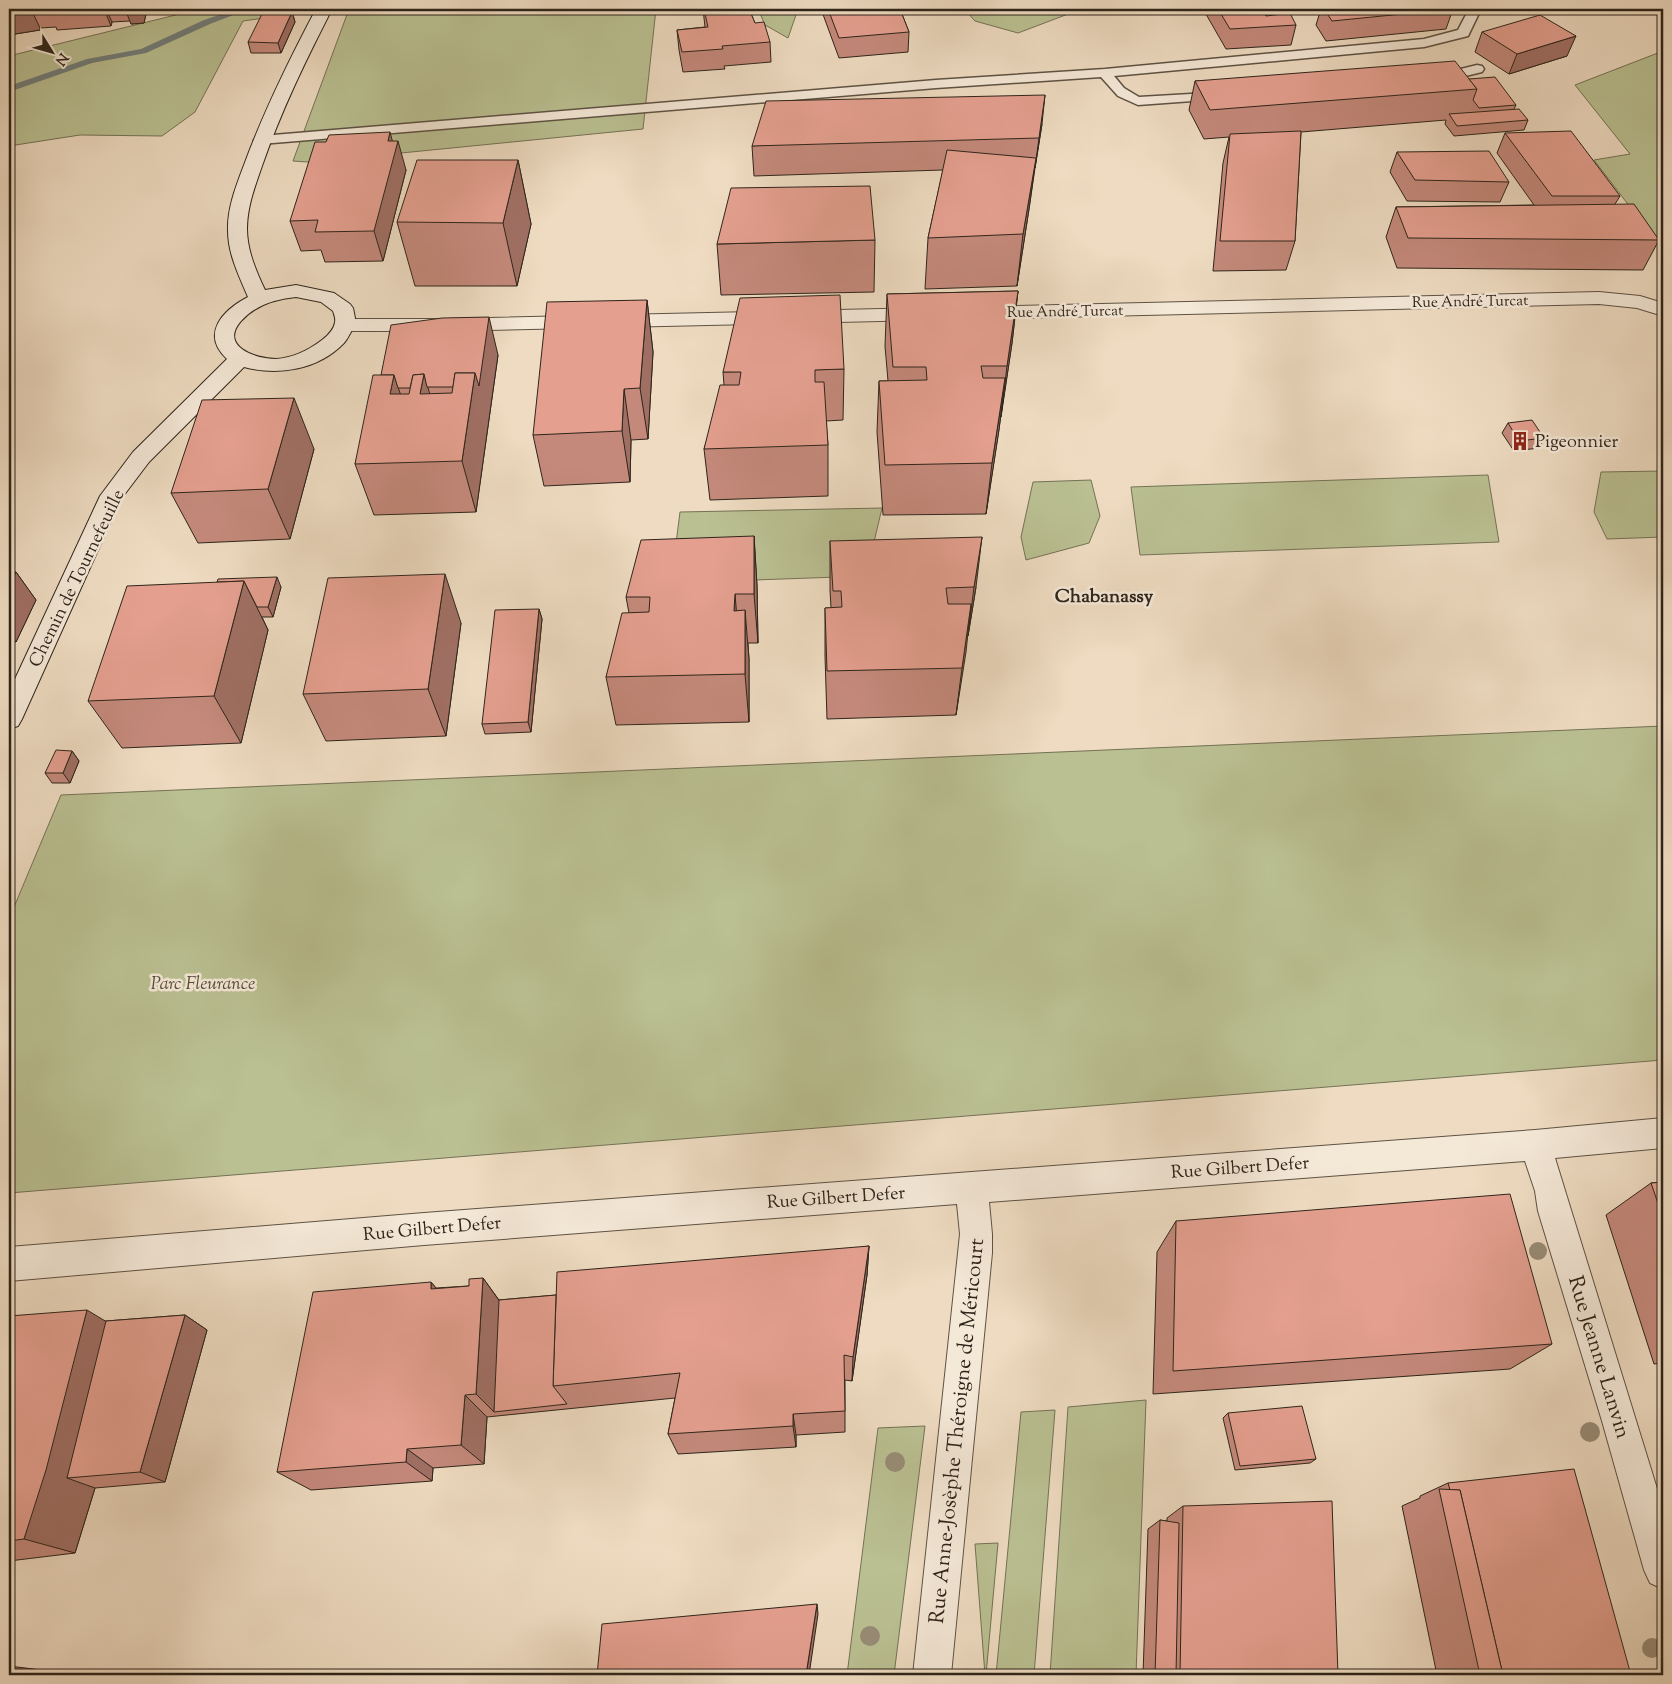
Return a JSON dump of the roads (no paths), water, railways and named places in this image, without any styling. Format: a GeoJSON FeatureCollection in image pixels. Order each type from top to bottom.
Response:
{"type":"FeatureCollection","features":[{"type":"Feature","properties":{"kind":"street"},"geometry":{"type":"LineString","coordinates":[[259,298],[244,264],[237,230],[244,192],[261,140],[294,65],[324,9]]}},
{"type":"Feature","properties":{"kind":"street"},"geometry":{"type":"LineString","coordinates":[[313,292],[328,297],[339,304],[345,314],[345,325],[339,337],[328,348],[293,363],[273,365],[239,359],[228,350],[223,340],[224,328],[231,317],[243,307],[259,298],[277,293],[313,292]]}},
{"type":"Feature","properties":{"kind":"street","name":"Rue André Turcat"},"geometry":{"type":"LineString","coordinates":[[345,325],[448,325],[1599,298],[1640,302],[1663,310]]}},
{"type":"Feature","properties":{"kind":"street","name":"Chemin de Tournefeuille"},"geometry":{"type":"LineString","coordinates":[[9,719],[111,496],[141,457],[239,359]]}},
{"type":"Feature","properties":{"kind":"street","name":"Rue Gilbert Defer"},"geometry":{"type":"LineString","coordinates":[[9,1264],[424,1229],[1535,1145],[1663,1133]]}},
{"type":"Feature","properties":{"kind":"street","name":"Rue Jeanne Lanvin"},"geometry":{"type":"LineString","coordinates":[[1535,1145],[1551,1191],[1554,1212],[1620,1421],[1663,1570]]}},
{"type":"Feature","properties":{"kind":"street","name":"Rue Anne-Josèphe Théroigne de Méricourt"},"geometry":{"type":"LineString","coordinates":[[932,1675],[975,1253],[976,1234],[971,1187]]}},
{"type":"Feature","properties":{"kind":"lane"},"geometry":{"type":"LineString","coordinates":[[261,140],[926,85],[1105,73],[1424,43],[1463,33],[1475,9]]}},
{"type":"Feature","properties":{"kind":"lane"},"geometry":{"type":"LineString","coordinates":[[1423,80],[1442,78],[1477,69]]}},
{"type":"Feature","properties":{"kind":"lane"},"geometry":{"type":"LineString","coordinates":[[1105,73],[1117,91],[1126,97],[1138,101],[1236,94]]}},
{"type":"Feature","properties":{"kind":"waterway"},"geometry":{"type":"LineString","coordinates":[[9,89],[90,61],[143,51],[207,22],[245,9]]}},
{"type":"Feature","properties":{"kind":"place","name":"Pigeonnier"},"geometry":{"type":"Point","coordinates":[1520,441]}},
{"type":"Feature","properties":{"kind":"district","name":"Chabanassy"},"geometry":{"type":"Point","coordinates":[1104,595]}},
{"type":"Feature","properties":{"kind":"park label","name":"Parc Fleurance"},"geometry":{"type":"Point","coordinates":[203,983]}}]}
